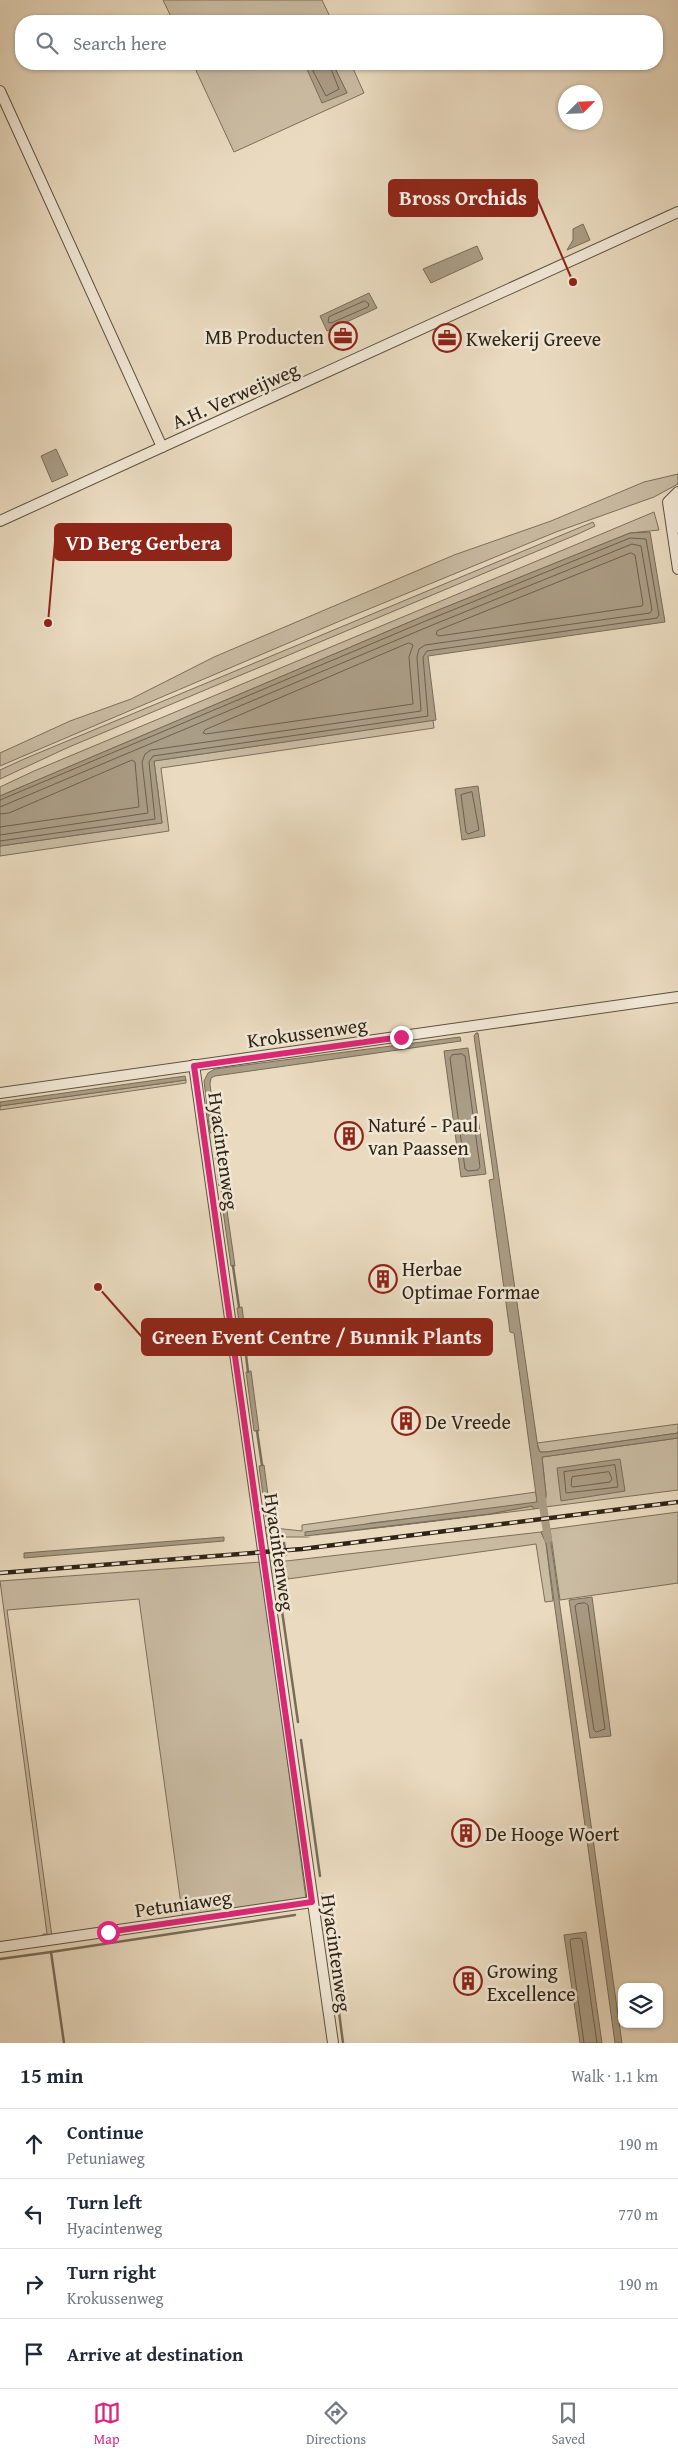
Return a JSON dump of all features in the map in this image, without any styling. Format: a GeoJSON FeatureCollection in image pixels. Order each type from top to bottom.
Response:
{"type":"FeatureCollection","features":[{"type":"Feature","properties":{"kind":"street","name":"A.H. Verweijweg"},"geometry":{"type":"LineString","coordinates":[[0,90],[162,447],[678,212]]}},
{"type":"Feature","properties":{"kind":"street"},"geometry":{"type":"LineString","coordinates":[[0,521],[162,447]]}},
{"type":"Feature","properties":{"kind":"street"},"geometry":{"type":"LineString","coordinates":[[678,492],[670,523],[674,531],[678,569]]}},
{"type":"Feature","properties":{"kind":"street","name":"Krokussenweg"},"geometry":{"type":"LineString","coordinates":[[0,1093],[678,997]]}},
{"type":"Feature","properties":{"kind":"street","name":"Hyacintenweg"},"geometry":{"type":"LineString","coordinates":[[194,1066],[332,2043]]}},
{"type":"Feature","properties":{"kind":"street","name":"Petuniaweg"},"geometry":{"type":"LineString","coordinates":[[0,1948],[312,1902]]}},
{"type":"Feature","properties":{"kind":"shaded area"},"geometry":{"type":"Polygon","coordinates":[[[163,0],[322,0],[329,15],[170,15],[163,0]]]}},
{"type":"Feature","properties":{"kind":"shaded area"},"geometry":{"type":"Polygon","coordinates":[[[196,70],[312,70],[347,93],[336,70],[354,70],[364,93],[234,152],[196,70]]]}},
{"type":"Feature","properties":{"kind":"shaded area"},"geometry":{"type":"Polygon","coordinates":[[[678,474],[678,484],[654,497],[556,532],[347,618],[0,766],[0,753],[70,721],[131,699],[214,657],[454,555],[551,521],[644,482],[678,474]]]}},
{"type":"Feature","properties":{"kind":"shaded area"},"geometry":{"type":"Polygon","coordinates":[[[654,512],[659,530],[630,533],[426,615],[0,796],[0,787],[34,771],[654,512]]]}},
{"type":"Feature","properties":{"kind":"shaded area"},"geometry":{"type":"Polygon","coordinates":[[[593,522],[595,526],[578,534],[69,747],[0,779],[0,770],[24,759],[593,522]]]}},
{"type":"Feature","properties":{"kind":"shaded area"},"geometry":{"type":"Polygon","coordinates":[[[433,720],[434,728],[161,768],[169,831],[0,856],[0,846],[162,823],[154,761],[433,720]]]}},
{"type":"Feature","properties":{"kind":"shaded area"},"geometry":{"type":"Polygon","coordinates":[[[186,1080],[186,1083],[0,1110],[0,1106],[186,1080]]]}},
{"type":"Feature","properties":{"kind":"shaded area"},"geometry":{"type":"Polygon","coordinates":[[[678,1424],[678,1433],[546,1452],[540,1452],[537,1443],[678,1424]]]}},
{"type":"Feature","properties":{"kind":"shaded area"},"geometry":{"type":"Polygon","coordinates":[[[678,1438],[678,1490],[545,1507],[546,1494],[542,1457],[678,1438]]]}},
{"type":"Feature","properties":{"kind":"shaded area"},"geometry":{"type":"Polygon","coordinates":[[[536,1492],[537,1502],[532,1504],[371,1523],[326,1534],[489,1514],[532,1506],[534,1509],[307,1537],[282,1537],[271,1531],[269,1535],[275,1538],[266,1536],[265,1527],[302,1531],[302,1525],[536,1492]]]}},
{"type":"Feature","properties":{"kind":"shaded area"},"geometry":{"type":"Polygon","coordinates":[[[678,1512],[678,1583],[560,1600],[550,1529],[678,1512]]]}},
{"type":"Feature","properties":{"kind":"shaded area"},"geometry":{"type":"Polygon","coordinates":[[[541,1532],[546,1543],[553,1601],[545,1602],[536,1544],[288,1579],[288,1577],[283,1577],[281,1585],[272,1587],[268,1561],[275,1561],[273,1564],[274,1576],[286,1561],[541,1532]]]}},
{"type":"Feature","properties":{"kind":"shaded area"},"geometry":{"type":"Polygon","coordinates":[[[261,1562],[306,1899],[183,1919],[139,1599],[7,1610],[52,1937],[44,1938],[43,1934],[47,1934],[0,1581],[261,1562]]]}},
{"type":"Feature","properties":{"kind":"water"},"geometry":{"type":"Polygon","coordinates":[[[307,70],[336,70],[347,93],[322,103],[307,70]]]}},
{"type":"Feature","properties":{"kind":"water"},"geometry":{"type":"Polygon","coordinates":[[[583,224],[590,240],[567,250],[573,240],[573,229],[583,224]]]}},
{"type":"Feature","properties":{"kind":"water"},"geometry":{"type":"Polygon","coordinates":[[[477,246],[483,259],[431,283],[423,269],[477,246]]]}},
{"type":"Feature","properties":{"kind":"water"},"geometry":{"type":"Polygon","coordinates":[[[369,293],[377,308],[327,331],[320,316],[369,293]]]}},
{"type":"Feature","properties":{"kind":"water"},"geometry":{"type":"Polygon","coordinates":[[[56,449],[68,475],[52,482],[41,456],[56,449]]]}},
{"type":"Feature","properties":{"kind":"water"},"geometry":{"type":"Polygon","coordinates":[[[650,532],[665,622],[428,656],[436,720],[154,761],[162,823],[0,846],[0,796],[426,615],[630,533],[650,532]]]}},
{"type":"Feature","properties":{"kind":"water"},"geometry":{"type":"Polygon","coordinates":[[[478,786],[485,836],[462,840],[455,789],[478,786]]]}},
{"type":"Feature","properties":{"kind":"water"},"geometry":{"type":"Polygon","coordinates":[[[478,1033],[538,1448],[540,1452],[546,1452],[678,1433],[678,1438],[542,1457],[546,1494],[545,1507],[534,1509],[532,1506],[489,1514],[305,1536],[305,1532],[537,1502],[514,1333],[510,1332],[489,1180],[494,1179],[474,1036],[478,1033]]]}},
{"type":"Feature","properties":{"kind":"water"},"geometry":{"type":"Polygon","coordinates":[[[460,1037],[461,1041],[215,1076],[211,1078],[210,1084],[216,1132],[210,1133],[204,1081],[208,1073],[215,1069],[460,1037]]]}},
{"type":"Feature","properties":{"kind":"water"},"geometry":{"type":"Polygon","coordinates":[[[468,1048],[486,1174],[461,1177],[444,1051],[468,1048]]]}},
{"type":"Feature","properties":{"kind":"water"},"geometry":{"type":"Polygon","coordinates":[[[185,1076],[186,1080],[0,1106],[0,1102],[185,1076]]]}},
{"type":"Feature","properties":{"kind":"water"},"geometry":{"type":"Polygon","coordinates":[[[216,1158],[220,1158],[223,1186],[219,1186],[216,1158]]]}},
{"type":"Feature","properties":{"kind":"water"},"geometry":{"type":"Polygon","coordinates":[[[221,1197],[225,1197],[235,1266],[231,1266],[221,1197]]]}},
{"type":"Feature","properties":{"kind":"water"},"geometry":{"type":"Polygon","coordinates":[[[242,1307],[248,1355],[244,1355],[237,1308],[242,1307]]]}},
{"type":"Feature","properties":{"kind":"water"},"geometry":{"type":"Polygon","coordinates":[[[251,1371],[259,1431],[254,1431],[246,1372],[251,1371]]]}},
{"type":"Feature","properties":{"kind":"water"},"geometry":{"type":"Polygon","coordinates":[[[620,1459],[625,1491],[561,1501],[557,1468],[620,1459]]]}},
{"type":"Feature","properties":{"kind":"water"},"geometry":{"type":"Polygon","coordinates":[[[264,1465],[271,1517],[266,1517],[259,1466],[264,1465]]]}},
{"type":"Feature","properties":{"kind":"water"},"geometry":{"type":"Polygon","coordinates":[[[550,1529],[618,2015],[618,2028],[620,2028],[622,2043],[615,2043],[546,1543],[541,1532],[550,1529]]]}},
{"type":"Feature","properties":{"kind":"water"},"geometry":{"type":"Polygon","coordinates":[[[224,1537],[224,1541],[24,1558],[24,1553],[224,1537]]]}},
{"type":"Feature","properties":{"kind":"water"},"geometry":{"type":"Polygon","coordinates":[[[275,1561],[286,1561],[280,1567],[279,1575],[276,1577],[273,1564],[275,1561]]]}},
{"type":"Feature","properties":{"kind":"water"},"geometry":{"type":"Polygon","coordinates":[[[592,1597],[611,1736],[590,1738],[569,1600],[592,1597]]]}},
{"type":"Feature","properties":{"kind":"water"},"geometry":{"type":"Polygon","coordinates":[[[586,1932],[602,2043],[580,2043],[564,1935],[586,1932]]]}},
{"type":"Feature","properties":{"kind":"pier"},"geometry":{"type":"Polygon","coordinates":[[[507,1513],[326,1537],[303,1537],[435,1522],[507,1513]]]}},
{"type":"Feature","properties":{"kind":"waterway"},"geometry":{"type":"LineString","coordinates":[[214,1132],[218,1158]]}},
{"type":"Feature","properties":{"kind":"waterway"},"geometry":{"type":"LineString","coordinates":[[221,1186],[223,1197]]}},
{"type":"Feature","properties":{"kind":"waterway"},"geometry":{"type":"LineString","coordinates":[[233,1266],[239,1307]]}},
{"type":"Feature","properties":{"kind":"waterway"},"geometry":{"type":"LineString","coordinates":[[246,1355],[248,1372]]}},
{"type":"Feature","properties":{"kind":"waterway"},"geometry":{"type":"LineString","coordinates":[[257,1431],[262,1465]]}},
{"type":"Feature","properties":{"kind":"waterway"},"geometry":{"type":"LineString","coordinates":[[542,1499],[548,1539]]}},
{"type":"Feature","properties":{"kind":"waterway"},"geometry":{"type":"LineString","coordinates":[[284,1543],[286,1555]]}},
{"type":"Feature","properties":{"kind":"waterway"},"geometry":{"type":"LineString","coordinates":[[276,1556],[279,1551],[279,1544]]}},
{"type":"Feature","properties":{"kind":"waterway"},"geometry":{"type":"LineString","coordinates":[[280,1597],[298,1722]]}},
{"type":"Feature","properties":{"kind":"waterway"},"geometry":{"type":"LineString","coordinates":[[301,1740],[320,1876]]}},
{"type":"Feature","properties":{"kind":"waterway"},"geometry":{"type":"LineString","coordinates":[[322,1894],[331,1953]]}},
{"type":"Feature","properties":{"kind":"waterway"},"geometry":{"type":"LineString","coordinates":[[51,1952],[295,1915]]}},
{"type":"Feature","properties":{"kind":"waterway"},"geometry":{"type":"LineString","coordinates":[[0,1959],[51,1952],[64,2043]]}},
{"type":"Feature","properties":{"kind":"waterway"},"geometry":{"type":"LineString","coordinates":[[333,1966],[343,2043]]}},
{"type":"Feature","properties":{"kind":"railway"},"geometry":{"type":"LineString","coordinates":[[0,1573],[302,1549],[678,1502]]}},
{"type":"Feature","properties":{"kind":"place","name":"Bross Orchids"},"geometry":{"type":"Point","coordinates":[573,282]}},
{"type":"Feature","properties":{"kind":"place","name":"MB Producten"},"geometry":{"type":"Point","coordinates":[343,336]}},
{"type":"Feature","properties":{"kind":"place","name":"Kwekerij Greeve"},"geometry":{"type":"Point","coordinates":[447,338]}},
{"type":"Feature","properties":{"kind":"place","name":"VD Berg Gerbera"},"geometry":{"type":"Point","coordinates":[48,623]}},
{"type":"Feature","properties":{"kind":"place","name":"Naturé - Paul van Paassen"},"geometry":{"type":"Point","coordinates":[349,1136]}},
{"type":"Feature","properties":{"kind":"place","name":"Herbae Optimae Formae"},"geometry":{"type":"Point","coordinates":[383,1279]}},
{"type":"Feature","properties":{"kind":"place","name":"Green Event Centre / Bunnik Plants"},"geometry":{"type":"Point","coordinates":[98,1287]}},
{"type":"Feature","properties":{"kind":"place","name":"De Vreede"},"geometry":{"type":"Point","coordinates":[406,1421]}},
{"type":"Feature","properties":{"kind":"place","name":"De Hooge Woert"},"geometry":{"type":"Point","coordinates":[466,1833]}},
{"type":"Feature","properties":{"kind":"place","name":"Growing Excellence"},"geometry":{"type":"Point","coordinates":[468,1981]}},
{"type":"Feature","properties":{"kind":"route"},"geometry":{"type":"LineString","coordinates":[[108,1932],[312,1902],[194,1066],[401,1037]]}}]}
